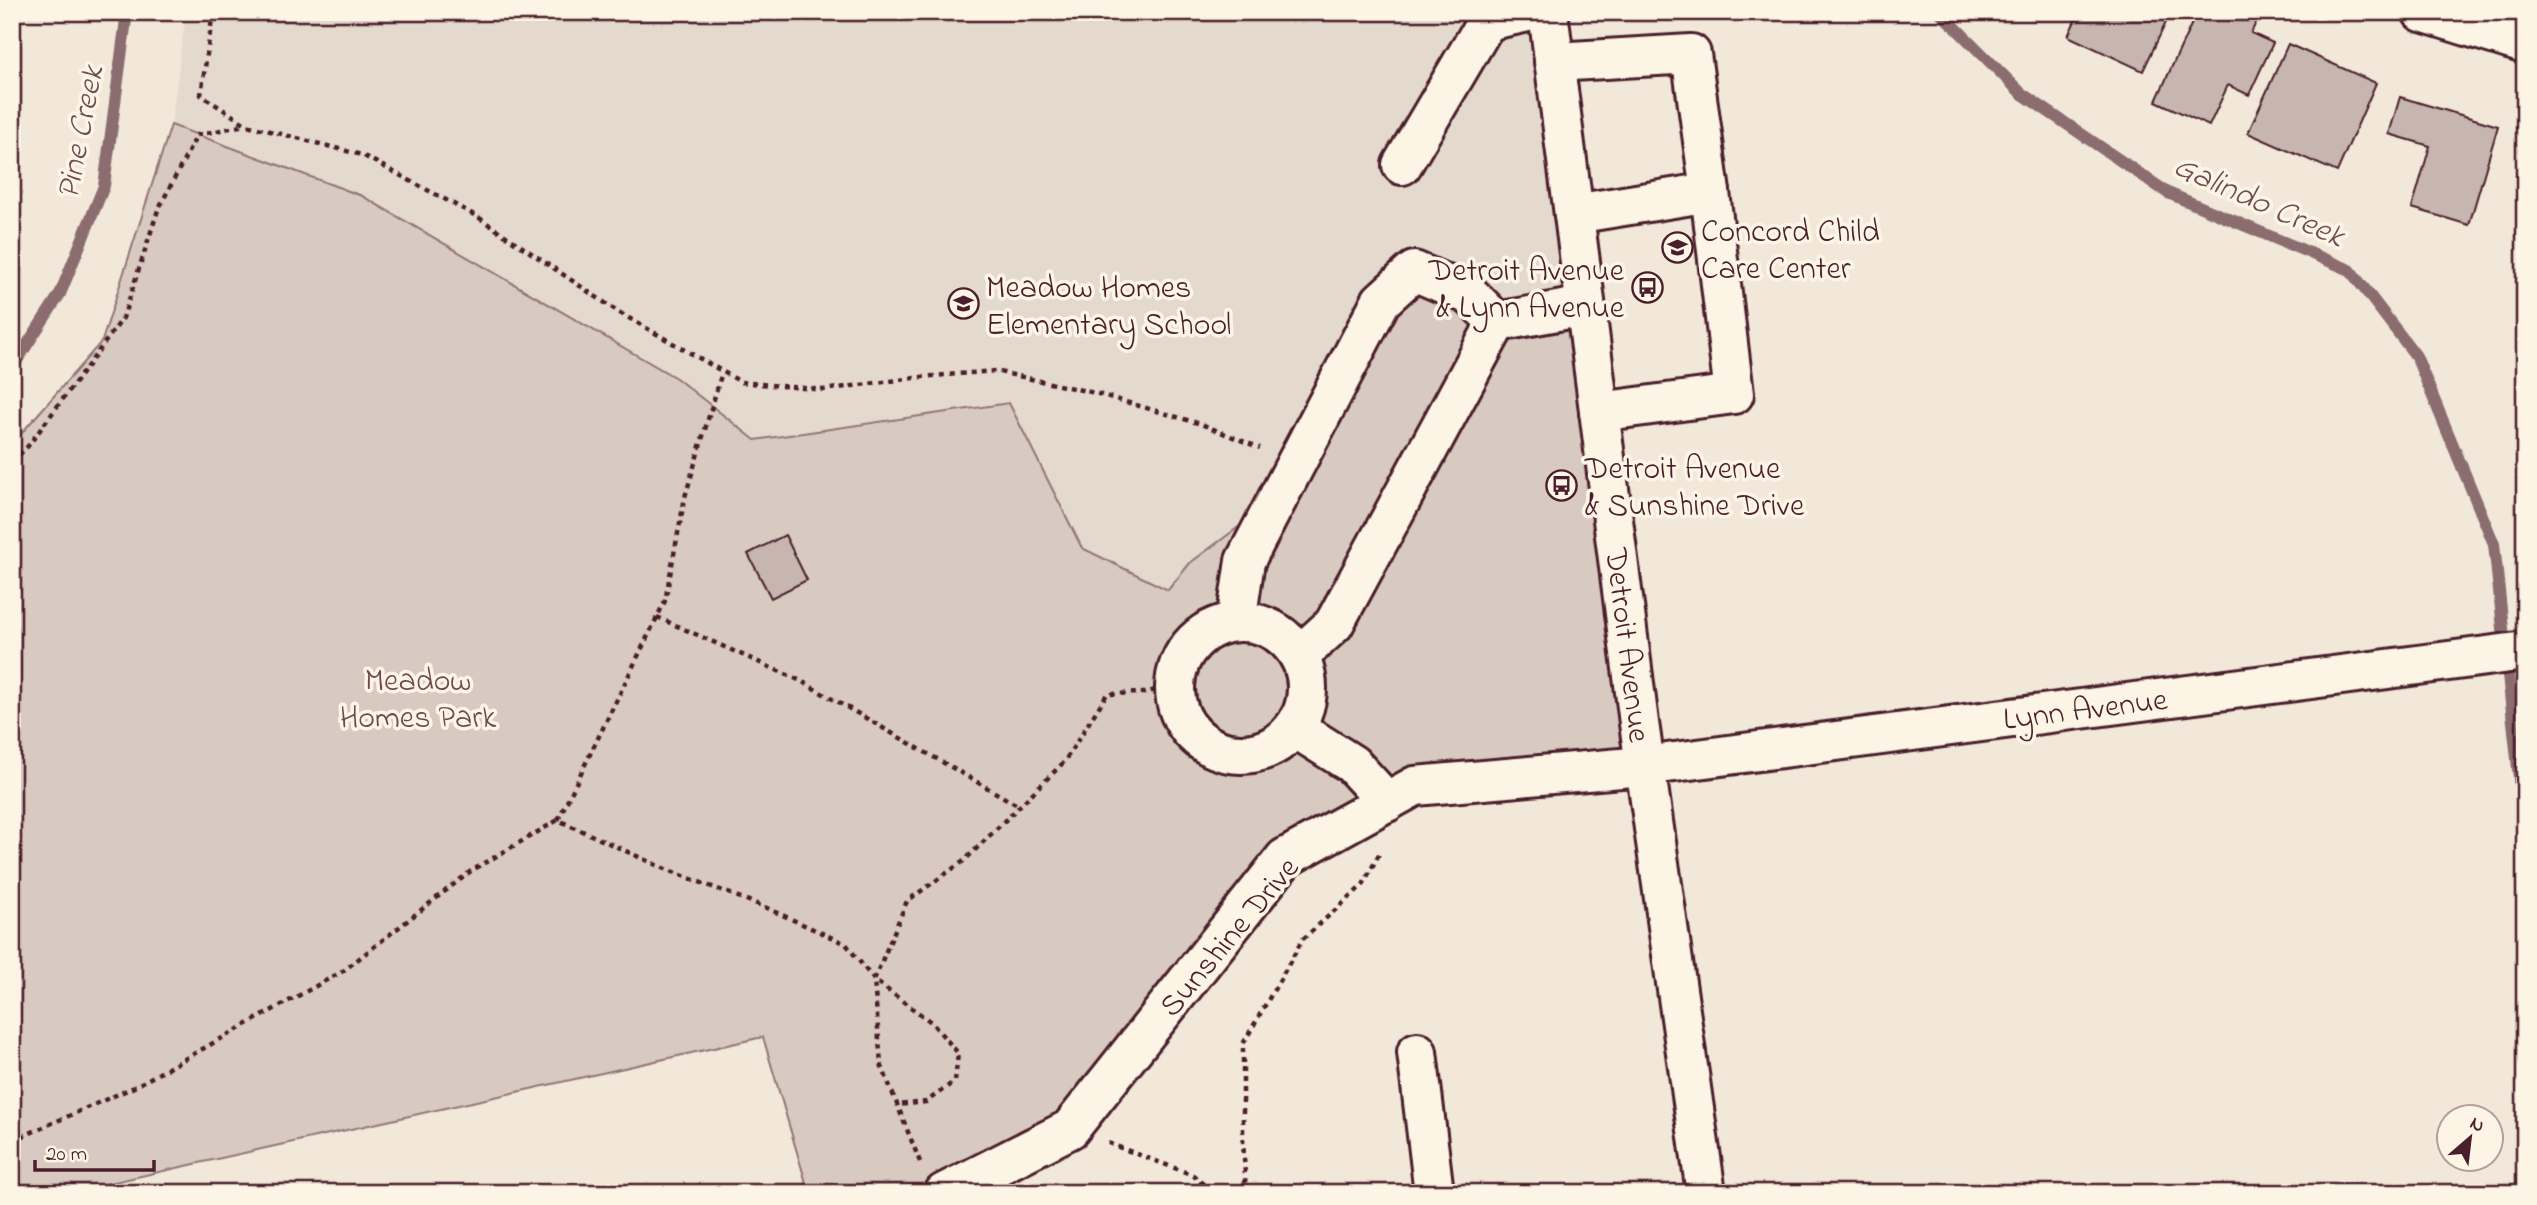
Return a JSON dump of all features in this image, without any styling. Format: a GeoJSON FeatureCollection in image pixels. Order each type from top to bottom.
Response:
{"type":"FeatureCollection","features":[{"type":"Feature","properties":{"kind":"street"},"geometry":{"type":"LineString","coordinates":[[1402,165],[1487,21],[1528,12]]}},
{"type":"Feature","properties":{"kind":"street","name":"Detroit Avenue"},"geometry":{"type":"LineString","coordinates":[[1548,12],[1644,766],[1706,1193]]}},
{"type":"Feature","properties":{"kind":"street"},"geometry":{"type":"LineString","coordinates":[[2422,12],[2525,44]]}},
{"type":"Feature","properties":{"kind":"street"},"geometry":{"type":"LineString","coordinates":[[1554,62],[1691,54],[1710,192],[1734,394],[1599,412]]}},
{"type":"Feature","properties":{"kind":"street"},"geometry":{"type":"LineString","coordinates":[[1574,214],[1710,192]]}},
{"type":"Feature","properties":{"kind":"street"},"geometry":{"type":"LineString","coordinates":[[1236,622],[1245,561],[1381,301],[1413,271],[1470,295],[1497,322]]}},
{"type":"Feature","properties":{"kind":"street"},"geometry":{"type":"LineString","coordinates":[[1497,322],[1585,306]]}},
{"type":"Feature","properties":{"kind":"street"},"geometry":{"type":"LineString","coordinates":[[1299,656],[1334,624],[1497,322]]}},
{"type":"Feature","properties":{"kind":"street"},"geometry":{"type":"LineString","coordinates":[[1236,622],[1255,623],[1272,629],[1288,641],[1299,656],[1306,674],[1308,692],[1304,711],[1295,728],[1282,741],[1266,750],[1247,754],[1228,753],[1195,736],[1184,721],[1177,703],[1175,684],[1178,666],[1188,649],[1201,636],[1217,626],[1236,622]]}},
{"type":"Feature","properties":{"kind":"street","name":"Lynn Avenue"},"geometry":{"type":"LineString","coordinates":[[1644,766],[2525,651]]}},
{"type":"Feature","properties":{"kind":"street"},"geometry":{"type":"LineString","coordinates":[[1295,728],[1352,764],[1387,802]]}},
{"type":"Feature","properties":{"kind":"street","name":"Sunshine Drive"},"geometry":{"type":"LineString","coordinates":[[933,1180],[1070,1129],[1285,858],[1415,786],[1644,766]]}},
{"type":"Feature","properties":{"kind":"street"},"geometry":{"type":"LineString","coordinates":[[1417,1052],[1434,1193]]}},
{"type":"Feature","properties":{"kind":"path"},"geometry":{"type":"LineString","coordinates":[[213,12],[201,95],[247,125],[362,155],[478,217],[620,313],[741,382],[823,390],[921,377],[995,371],[1095,393],[1201,424],[1296,463]]}},
{"type":"Feature","properties":{"kind":"path"},"geometry":{"type":"LineString","coordinates":[[12,463],[28,446],[123,318],[158,210],[197,135],[247,125]]}},
{"type":"Feature","properties":{"kind":"path"},"geometry":{"type":"LineString","coordinates":[[12,1141],[134,1087],[343,971],[471,871],[558,820],[665,601],[685,497],[723,372]]}},
{"type":"Feature","properties":{"kind":"path"},"geometry":{"type":"LineString","coordinates":[[657,617],[801,681],[1019,806]]}},
{"type":"Feature","properties":{"kind":"path"},"geometry":{"type":"LineString","coordinates":[[933,1180],[881,1064],[874,980],[907,901],[965,860],[1064,762],[1108,694],[1145,692],[1175,684]]}},
{"type":"Feature","properties":{"kind":"path"},"geometry":{"type":"LineString","coordinates":[[558,820],[663,868],[767,908],[846,944],[874,980],[931,1022],[958,1053],[955,1081],[926,1102],[898,1105]]}},
{"type":"Feature","properties":{"kind":"path"},"geometry":{"type":"LineString","coordinates":[[1246,1193],[1243,1044],[1303,939],[1363,885],[1382,848]]}},
{"type":"Feature","properties":{"kind":"path"},"geometry":{"type":"LineString","coordinates":[[1070,1129],[1193,1175],[1213,1193]]}},
{"type":"Feature","properties":{"kind":"shaded area","name":"Meadow Homes Elementary School"},"geometry":{"type":"Polygon","coordinates":[[[186,12],[1548,12],[1585,306],[1279,497],[1190,563],[1168,591],[1082,549],[1009,403],[755,441],[676,378],[362,196],[171,125],[186,12]]]}},
{"type":"Feature","properties":{"kind":"green space","name":"Meadow Homes Park"},"geometry":{"type":"Polygon","coordinates":[[[171,125],[362,196],[676,378],[755,440],[1009,403],[1082,548],[1168,590],[1190,563],[1279,497],[1414,271],[1498,319],[1585,306],[1644,766],[1415,786],[1285,858],[1070,1129],[944,1193],[809,1193],[763,1037],[65,1193],[12,1193],[12,444],[102,341],[171,125]]]}},
{"type":"Feature","properties":{"kind":"building"},"geometry":{"type":"Polygon","coordinates":[[[2079,12],[2162,12],[2169,16],[2143,71],[2068,36],[2079,12]]]}},
{"type":"Feature","properties":{"kind":"building"},"geometry":{"type":"Polygon","coordinates":[[[2197,12],[2261,12],[2251,33],[2273,43],[2249,95],[2228,85],[2209,126],[2156,101],[2197,12]]]}},
{"type":"Feature","properties":{"kind":"building"},"geometry":{"type":"Polygon","coordinates":[[[2288,44],[2376,83],[2337,172],[2248,133],[2288,44]]]}},
{"type":"Feature","properties":{"kind":"building"},"geometry":{"type":"Polygon","coordinates":[[[2400,97],[2498,126],[2469,225],[2412,208],[2430,146],[2389,134],[2400,97]]]}},
{"type":"Feature","properties":{"kind":"building"},"geometry":{"type":"Polygon","coordinates":[[[785,535],[807,580],[771,598],[748,554],[785,535]]]}},
{"type":"Feature","properties":{"kind":"waterway","name":"Pine Creek"},"geometry":{"type":"LineString","coordinates":[[12,368],[60,294],[104,186],[127,12]]}},
{"type":"Feature","properties":{"kind":"waterway","name":"Galindo Creek"},"geometry":{"type":"LineString","coordinates":[[1940,12],[2021,93],[2168,193],[2350,270],[2416,356],[2494,544],[2525,834]]}},
{"type":"Feature","properties":{"kind":"place","name":"Concord Child Care Center"},"geometry":{"type":"Point","coordinates":[1678,248]}},
{"type":"Feature","properties":{"kind":"place","name":"Detroit Avenue & Lynn Avenue"},"geometry":{"type":"Point","coordinates":[1647,287]}},
{"type":"Feature","properties":{"kind":"place","name":"Meadow Homes Elementary School"},"geometry":{"type":"Point","coordinates":[963,304]}},
{"type":"Feature","properties":{"kind":"place","name":"Detroit Avenue & Sunshine Drive"},"geometry":{"type":"Point","coordinates":[1562,485]}}]}
